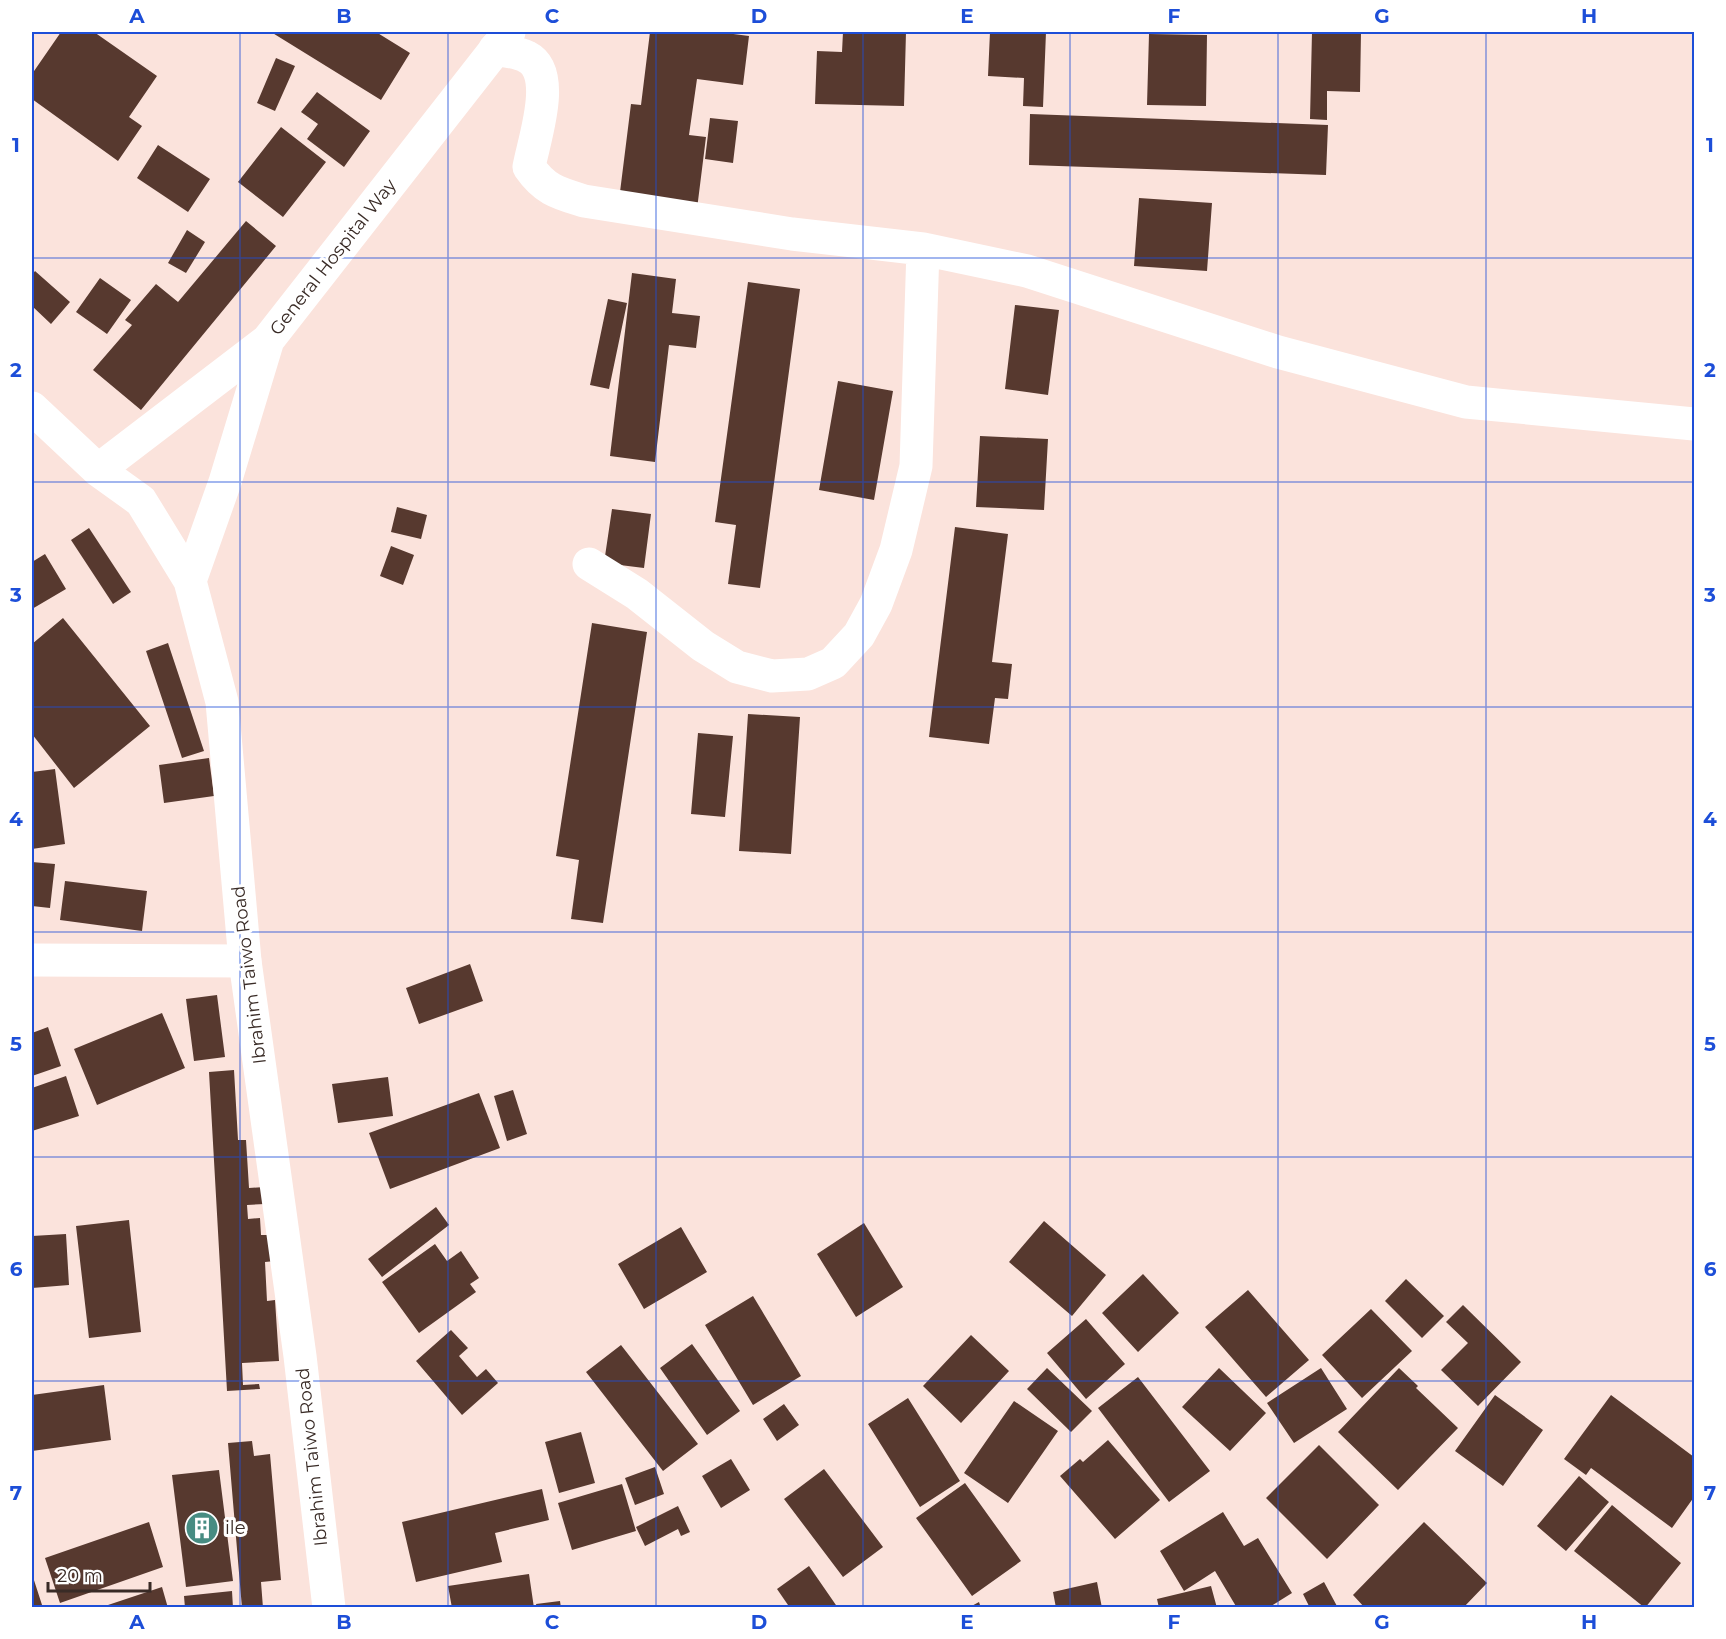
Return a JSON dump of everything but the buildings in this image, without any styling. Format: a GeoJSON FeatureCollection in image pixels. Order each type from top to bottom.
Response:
{"type":"FeatureCollection","features":[{"type":"Feature","properties":{"kind":"street"},"geometry":{"type":"LineString","coordinates":[[502,40],[527,57],[542,71],[544,89],[529,167],[540,183],[559,193],[584,201],[792,234],[923,249],[1027,272],[1278,352],[1466,402],[1695,424]]}},
{"type":"Feature","properties":{"kind":"street","name":"General Hospital Way"},"geometry":{"type":"LineString","coordinates":[[190,581],[225,482],[268,340],[502,40]]}},
{"type":"Feature","properties":{"kind":"street"},"geometry":{"type":"LineString","coordinates":[[589,564],[637,594],[703,646],[737,667],[772,676],[808,674],[833,663],[859,635],[876,604],[896,550],[916,466],[923,249]]}},
{"type":"Feature","properties":{"kind":"street"},"geometry":{"type":"LineString","coordinates":[[98,470],[268,340]]}},
{"type":"Feature","properties":{"kind":"street","name":"Ibrahim Taiwo Road"},"geometry":{"type":"LineString","coordinates":[[32,408],[98,470],[141,501],[190,581],[222,702],[245,961],[300,1356],[328,1608]]}},
{"type":"Feature","properties":{"kind":"street"},"geometry":{"type":"LineString","coordinates":[[32,960],[245,961]]}},
{"type":"Feature","properties":{"kind":"place","name":"ile"},"geometry":{"type":"Point","coordinates":[202,1528]}}]}
